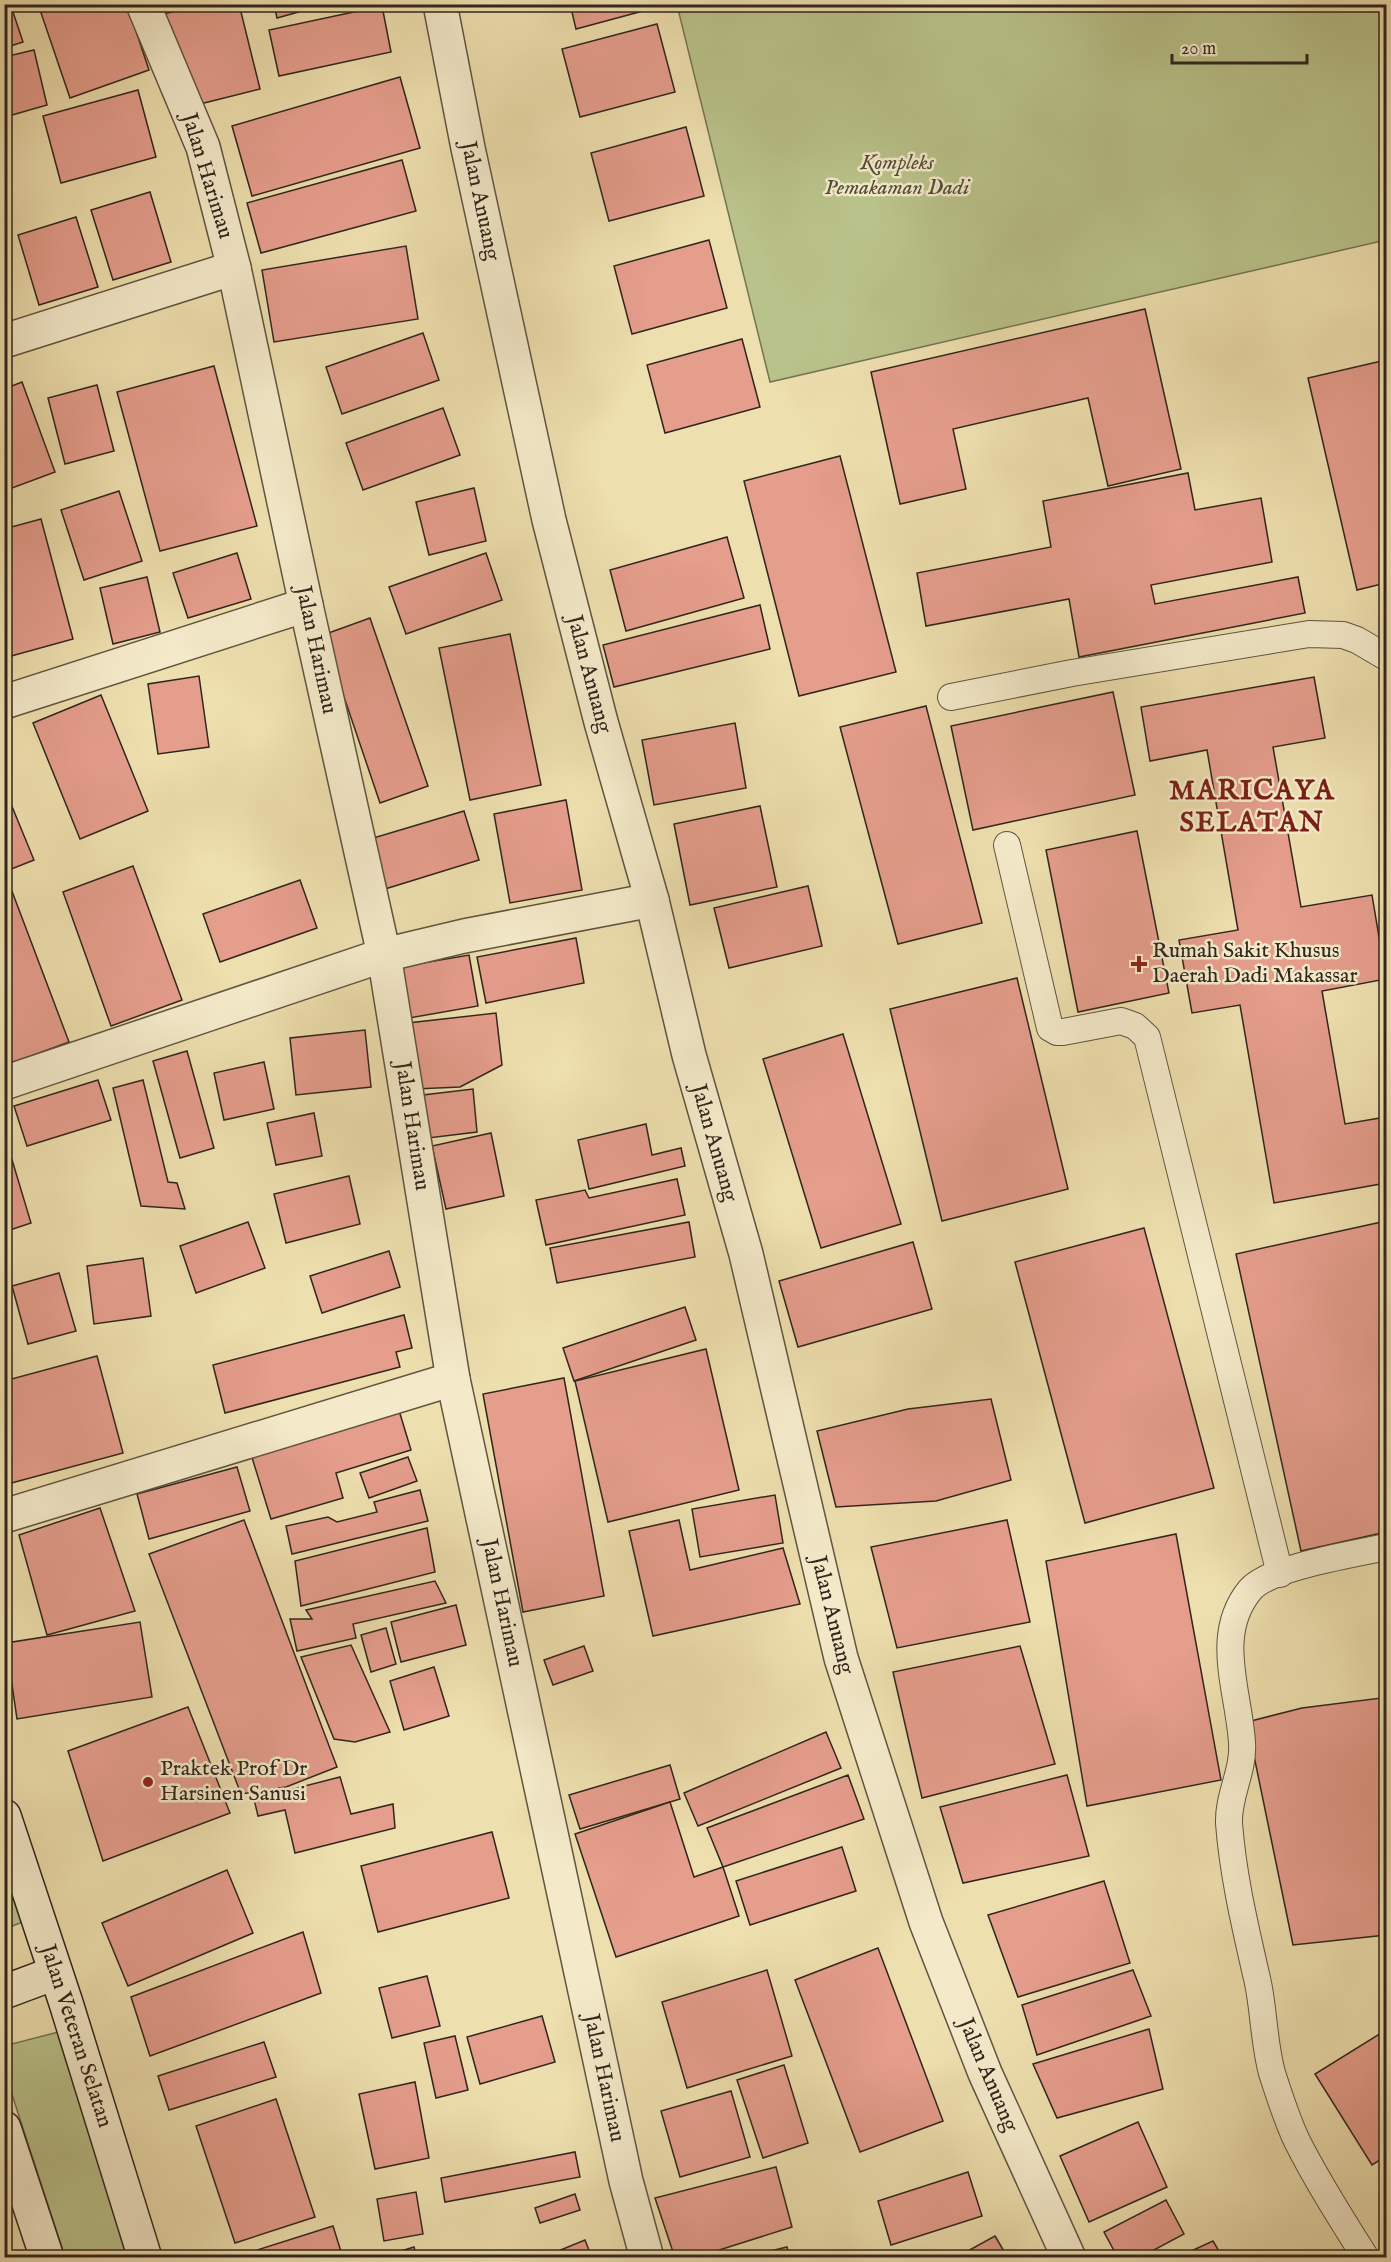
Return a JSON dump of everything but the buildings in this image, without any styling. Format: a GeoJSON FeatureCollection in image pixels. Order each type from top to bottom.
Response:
{"type":"FeatureCollection","features":[{"type":"Feature","properties":{"kind":"street","name":"Jalan Harimau"},"geometry":{"type":"LineString","coordinates":[[143,4],[203,147],[234,268],[384,956],[453,1379],[626,2181],[647,2258]]}},
{"type":"Feature","properties":{"kind":"street","name":"Jalan Anuang"},"geometry":{"type":"LineString","coordinates":[[440,4],[468,148],[549,520],[601,722],[652,900],[689,1055],[746,1254],[841,1658],[931,1933],[984,2073],[1069,2258]]}},
{"type":"Feature","properties":{"kind":"street"},"geometry":{"type":"LineString","coordinates":[[4,341],[234,268]]}},
{"type":"Feature","properties":{"kind":"street"},"geometry":{"type":"LineString","coordinates":[[4,702],[306,605]]}},
{"type":"Feature","properties":{"kind":"street"},"geometry":{"type":"LineString","coordinates":[[4,1083],[384,956],[464,936],[652,900]]}},
{"type":"Feature","properties":{"kind":"street"},"geometry":{"type":"LineString","coordinates":[[4,1516],[453,1379]]}},
{"type":"Feature","properties":{"kind":"street","name":"Jalan Veteran Selatan"},"geometry":{"type":"LineString","coordinates":[[4,1816],[56,1973],[145,2258]]}},
{"type":"Feature","properties":{"kind":"street"},"geometry":{"type":"LineString","coordinates":[[4,1992],[56,1973]]}},
{"type":"Feature","properties":{"kind":"street"},"geometry":{"type":"LineString","coordinates":[[4,2128],[47,2258]]}},
{"type":"Feature","properties":{"kind":"lane"},"geometry":{"type":"LineString","coordinates":[[951,697],[1072,673],[1308,634],[1343,635],[1358,640],[1386,657]]}},
{"type":"Feature","properties":{"kind":"lane"},"geometry":{"type":"LineString","coordinates":[[1007,845],[1050,1028],[1063,1032],[1121,1021],[1135,1026],[1147,1037],[1280,1574]]}},
{"type":"Feature","properties":{"kind":"lane"},"geometry":{"type":"LineString","coordinates":[[1366,2258],[1296,2139],[1272,2070],[1260,1992],[1237,1891],[1229,1815],[1232,1793],[1243,1755],[1229,1647],[1236,1610],[1252,1588],[1300,1566],[1386,1546]]}},
{"type":"Feature","properties":{"kind":"green space","name":"Kompleks Pemakaman Dadi"},"geometry":{"type":"Polygon","coordinates":[[[677,5],[1386,5],[1386,240],[770,382],[677,5]]]}},
{"type":"Feature","properties":{"kind":"green space"},"geometry":{"type":"Polygon","coordinates":[[[4,1856],[25,1921],[5,1929],[4,1929],[4,1856]]]}},
{"type":"Feature","properties":{"kind":"green space"},"geometry":{"type":"Polygon","coordinates":[[[66,2030],[137,2257],[65,2257],[5,2073],[4,2046],[66,2030]]]}},
{"type":"Feature","properties":{"kind":"place","name":"Rumah Sakit Khusus Daerah Dadi Makassar"},"geometry":{"type":"Point","coordinates":[1139,964]}},
{"type":"Feature","properties":{"kind":"place","name":"Praktek Prof Dr Harsinen Sanusi"},"geometry":{"type":"Point","coordinates":[148,1782]}},
{"type":"Feature","properties":{"kind":"district","name":"MARICAYA SELATAN"},"geometry":{"type":"Point","coordinates":[1252,807]}}]}
